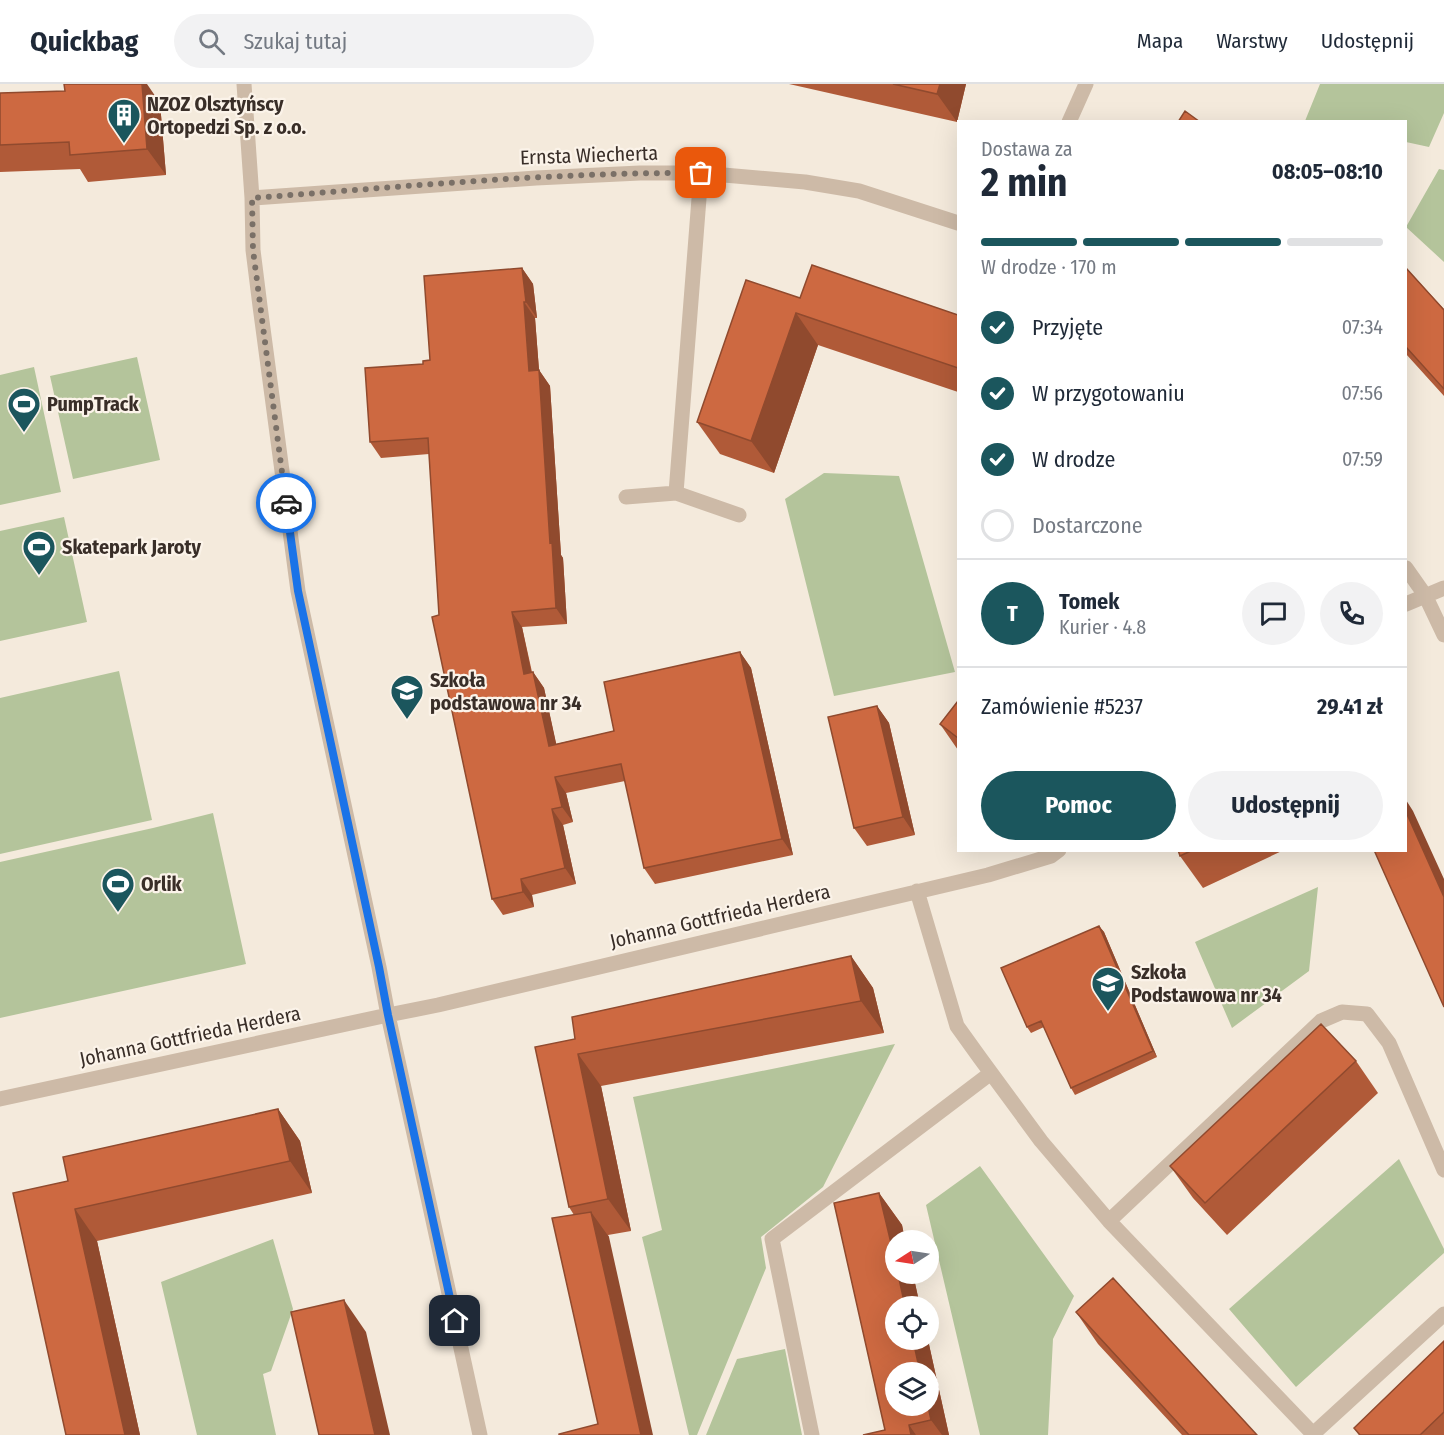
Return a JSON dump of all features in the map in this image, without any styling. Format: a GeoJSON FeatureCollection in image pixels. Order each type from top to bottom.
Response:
{"type":"FeatureCollection","features":[{"type":"Feature","properties":{"kind":"street"},"geometry":{"type":"LineString","coordinates":[[244,84],[252,198],[253,250],[298,591],[480,1435]]}},
{"type":"Feature","properties":{"kind":"street"},"geometry":{"type":"LineString","coordinates":[[1070,120],[1086,84]]}},
{"type":"Feature","properties":{"kind":"street","name":"Ernsta Wiecherta"},"geometry":{"type":"LineString","coordinates":[[252,198],[537,178],[640,173],[701,173],[806,182],[859,191],[957,223]]}},
{"type":"Feature","properties":{"kind":"street"},"geometry":{"type":"LineString","coordinates":[[676,494],[701,173]]}},
{"type":"Feature","properties":{"kind":"street"},"geometry":{"type":"LineString","coordinates":[[626,497],[676,494],[739,515]]}},
{"type":"Feature","properties":{"kind":"street"},"geometry":{"type":"LineString","coordinates":[[1407,569],[1425,596],[1444,635]]}},
{"type":"Feature","properties":{"kind":"street"},"geometry":{"type":"LineString","coordinates":[[1407,603],[1444,588]]}},
{"type":"Feature","properties":{"kind":"street","name":"Johanna Gottfrieda Herdera"},"geometry":{"type":"LineString","coordinates":[[0,1099],[438,1005],[988,875],[1052,856],[1057,852]]}},
{"type":"Feature","properties":{"kind":"street"},"geometry":{"type":"LineString","coordinates":[[917,891],[957,1026],[991,1073],[1041,1141],[1109,1221],[1314,1434],[1444,1314]]}},
{"type":"Feature","properties":{"kind":"street"},"geometry":{"type":"LineString","coordinates":[[1109,1221],[1322,1021],[1342,1012],[1367,1014],[1389,1043],[1444,1170]]}},
{"type":"Feature","properties":{"kind":"street"},"geometry":{"type":"LineString","coordinates":[[812,1435],[772,1239],[991,1073]]}},
{"type":"Feature","properties":{"kind":"green space"},"geometry":{"type":"Polygon","coordinates":[[[1320,84],[1444,84],[1444,113],[1429,147],[1407,142],[1407,120],[1305,120],[1320,84]]]}},
{"type":"Feature","properties":{"kind":"green space"},"geometry":{"type":"Polygon","coordinates":[[[1439,169],[1444,170],[1444,262],[1407,228],[1439,169]]]}},
{"type":"Feature","properties":{"kind":"green space"},"geometry":{"type":"Polygon","coordinates":[[[137,357],[160,460],[73,479],[50,376],[137,357]]]}},
{"type":"Feature","properties":{"kind":"green space","name":"PumpTrack"},"geometry":{"type":"Polygon","coordinates":[[[34,367],[61,492],[0,505],[0,375],[34,367]]]}},
{"type":"Feature","properties":{"kind":"green space"},"geometry":{"type":"Polygon","coordinates":[[[824,473],[899,476],[955,672],[834,696],[785,499],[824,473]]]}},
{"type":"Feature","properties":{"kind":"green space","name":"Skatepark Jaroty"},"geometry":{"type":"Polygon","coordinates":[[[64,517],[87,622],[0,641],[0,531],[64,517]]]}},
{"type":"Feature","properties":{"kind":"green space"},"geometry":{"type":"Polygon","coordinates":[[[119,671],[152,820],[0,854],[0,698],[119,671]]]}},
{"type":"Feature","properties":{"kind":"green space","name":"Orlik"},"geometry":{"type":"Polygon","coordinates":[[[213,813],[246,964],[0,1018],[0,862],[213,813]]]}},
{"type":"Feature","properties":{"kind":"green space"},"geometry":{"type":"Polygon","coordinates":[[[1318,887],[1309,971],[1232,1028],[1195,942],[1318,887]]]}},
{"type":"Feature","properties":{"kind":"green space"},"geometry":{"type":"Polygon","coordinates":[[[895,1044],[823,1187],[761,1237],[766,1268],[697,1435],[689,1435],[642,1237],[662,1230],[633,1097],[895,1044]]]}},
{"type":"Feature","properties":{"kind":"green space"},"geometry":{"type":"Polygon","coordinates":[[[1399,1159],[1444,1253],[1296,1387],[1229,1309],[1399,1159]]]}},
{"type":"Feature","properties":{"kind":"green space"},"geometry":{"type":"Polygon","coordinates":[[[980,1166],[1074,1296],[1053,1339],[1048,1435],[980,1435],[939,1260],[939,1230],[932,1230],[926,1205],[980,1166]]]}},
{"type":"Feature","properties":{"kind":"green space"},"geometry":{"type":"Polygon","coordinates":[[[273,1239],[293,1309],[271,1371],[263,1374],[276,1435],[197,1435],[161,1282],[273,1239]]]}},
{"type":"Feature","properties":{"kind":"green space"},"geometry":{"type":"Polygon","coordinates":[[[785,1349],[802,1435],[706,1435],[737,1359],[785,1349]]]}},
{"type":"Feature","properties":{"kind":"building"},"geometry":{"type":"Polygon","coordinates":[[[64,84],[142,84],[147,149],[70,155],[69,142],[0,145],[0,93],[65,91],[64,84]]]}},
{"type":"Feature","properties":{"kind":"building"},"geometry":{"type":"Polygon","coordinates":[[[893,84],[940,84],[937,94],[893,84]]]}},
{"type":"Feature","properties":{"kind":"building"},"geometry":{"type":"Polygon","coordinates":[[[1185,111],[1197,120],[1179,120],[1185,111]]]}},
{"type":"Feature","properties":{"kind":"building"},"geometry":{"type":"Polygon","coordinates":[[[812,265],[957,315],[957,368],[796,313],[751,441],[697,422],[746,280],[800,298],[812,265]]]}},
{"type":"Feature","properties":{"kind":"building"},"geometry":{"type":"Polygon","coordinates":[[[522,268],[529,371],[539,370],[556,608],[512,612],[524,674],[533,672],[549,746],[614,731],[604,682],[740,652],[782,839],[644,868],[621,764],[555,777],[562,807],[552,809],[565,868],[521,879],[523,892],[492,899],[432,617],[439,615],[428,438],[370,442],[365,368],[423,364],[423,361],[430,360],[424,276],[522,268]]]}},
{"type":"Feature","properties":{"kind":"building"},"geometry":{"type":"Polygon","coordinates":[[[1407,269],[1444,310],[1444,389],[1407,348],[1407,269]]]}},
{"type":"Feature","properties":{"kind":"building"},"geometry":{"type":"Polygon","coordinates":[[[957,702],[957,737],[940,724],[957,702]]]}},
{"type":"Feature","properties":{"kind":"building"},"geometry":{"type":"Polygon","coordinates":[[[877,706],[903,817],[854,828],[828,717],[877,706]]]}},
{"type":"Feature","properties":{"kind":"building"},"geometry":{"type":"Polygon","coordinates":[[[1407,814],[1444,897],[1444,1007],[1375,852],[1407,852],[1407,814]]]}},
{"type":"Feature","properties":{"kind":"building"},"geometry":{"type":"Polygon","coordinates":[[[1099,926],[1153,1051],[1071,1088],[1041,1021],[1027,1027],[1001,968],[1099,926]]]}},
{"type":"Feature","properties":{"kind":"building"},"geometry":{"type":"Polygon","coordinates":[[[851,956],[861,1001],[578,1054],[608,1199],[569,1207],[535,1047],[575,1039],[572,1017],[851,956]]]}},
{"type":"Feature","properties":{"kind":"building"},"geometry":{"type":"Polygon","coordinates":[[[1321,1024],[1356,1061],[1205,1203],[1170,1166],[1321,1024]]]}},
{"type":"Feature","properties":{"kind":"building"},"geometry":{"type":"Polygon","coordinates":[[[278,1109],[290,1161],[75,1209],[125,1435],[66,1435],[13,1193],[68,1181],[63,1157],[278,1109]]]}},
{"type":"Feature","properties":{"kind":"building"},"geometry":{"type":"Polygon","coordinates":[[[879,1193],[888,1230],[885,1230],[885,1284],[900,1284],[903,1296],[885,1296],[885,1350],[915,1350],[918,1362],[885,1362],[885,1416],[930,1416],[931,1420],[909,1425],[911,1435],[863,1435],[885,1430],[834,1203],[879,1193]]]}},
{"type":"Feature","properties":{"kind":"building"},"geometry":{"type":"Polygon","coordinates":[[[591,1212],[641,1435],[559,1435],[598,1424],[552,1218],[591,1212]]]}},
{"type":"Feature","properties":{"kind":"building"},"geometry":{"type":"Polygon","coordinates":[[[1113,1278],[1257,1435],[1189,1435],[1076,1312],[1113,1278]]]}},
{"type":"Feature","properties":{"kind":"building"},"geometry":{"type":"Polygon","coordinates":[[[344,1300],[375,1435],[319,1435],[291,1312],[344,1300]]]}},
{"type":"Feature","properties":{"kind":"building"},"geometry":{"type":"Polygon","coordinates":[[[1444,1341],[1444,1412],[1420,1435],[1360,1435],[1354,1428],[1444,1341]]]}},
{"type":"Feature","properties":{"kind":"way so far"},"geometry":{"type":"LineString","coordinates":[[286,503],[253,250],[252,198],[537,178],[640,173],[701,173]]}},
{"type":"Feature","properties":{"kind":"place","name":"NZOZ Olsztyńscy Ortopedzi Sp. z o.o."},"geometry":{"type":"Point","coordinates":[124,144]}},
{"type":"Feature","properties":{"kind":"place","name":"PumpTrack"},"geometry":{"type":"Point","coordinates":[24,433]}},
{"type":"Feature","properties":{"kind":"place","name":"Skatepark Jaroty"},"geometry":{"type":"Point","coordinates":[39,576]}},
{"type":"Feature","properties":{"kind":"place","name":"Szkoła podstawowa nr 34"},"geometry":{"type":"Point","coordinates":[407,720]}},
{"type":"Feature","properties":{"kind":"place","name":"Orlik"},"geometry":{"type":"Point","coordinates":[118,913]}},
{"type":"Feature","properties":{"kind":"place","name":"Szkoła Podstawowa nr 34"},"geometry":{"type":"Point","coordinates":[1108,1012]}},
{"type":"Feature","properties":{"kind":"route"},"geometry":{"type":"LineString","coordinates":[[286,503],[298,591],[455,1321]]}}]}
